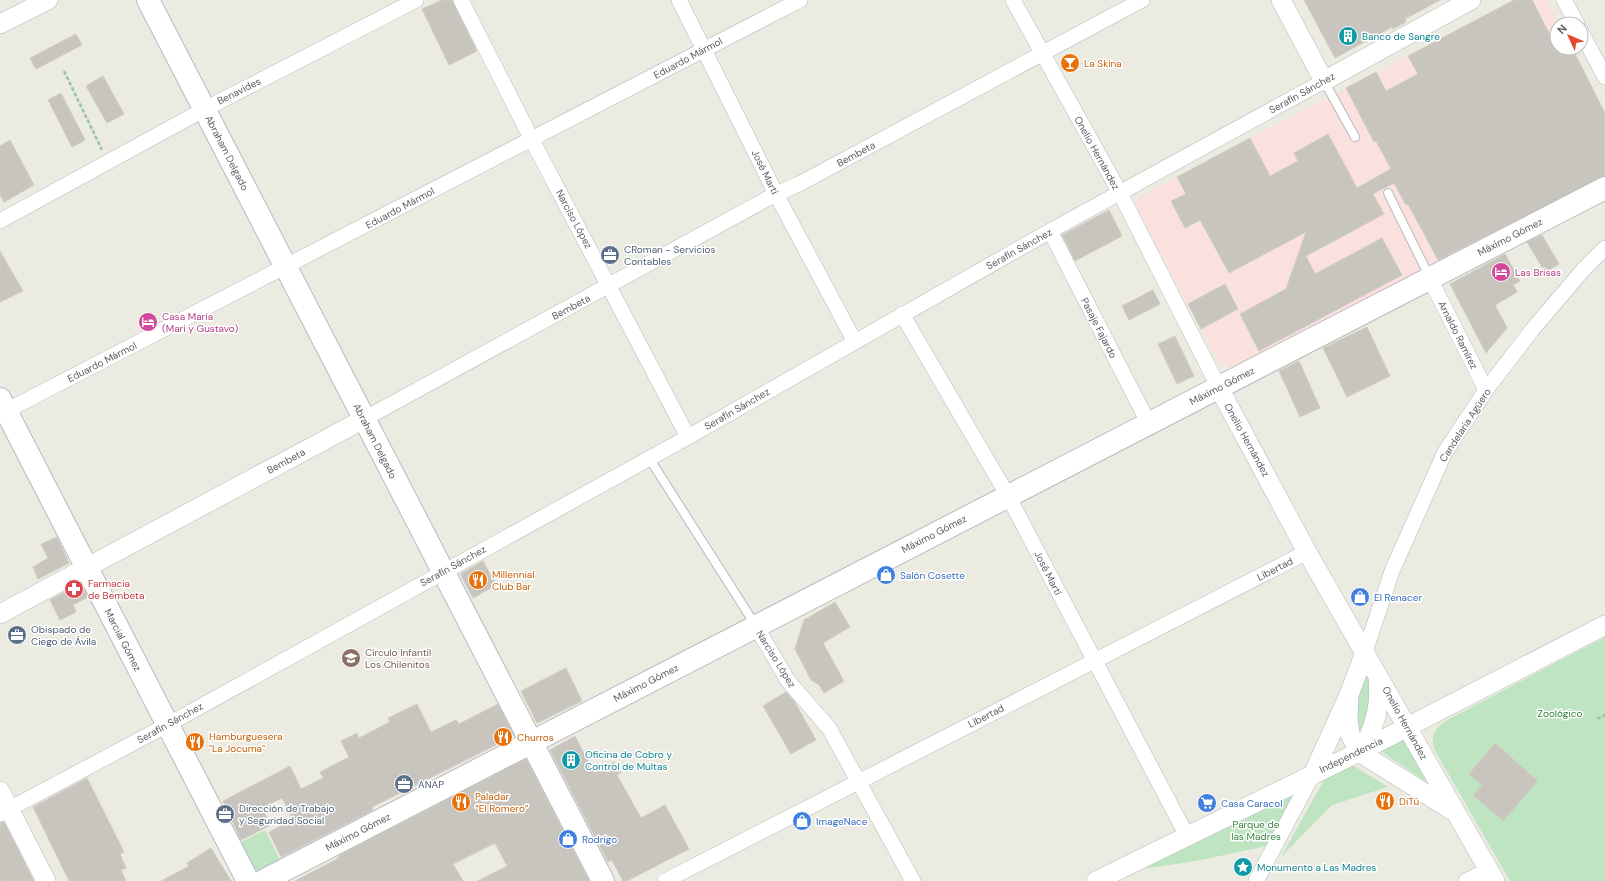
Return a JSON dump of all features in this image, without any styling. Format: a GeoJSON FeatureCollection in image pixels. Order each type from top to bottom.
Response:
{"type":"FeatureCollection","features":[{"type":"Feature","properties":{"kind":"main road","name":"Abraham Delgado"},"geometry":{"type":"LineString","coordinates":[[148,0],[285,268],[603,881]]}},
{"type":"Feature","properties":{"kind":"main road","name":"Máximo Gómez"},"geometry":{"type":"LineString","coordinates":[[263,881],[1605,188]]}},
{"type":"Feature","properties":{"kind":"main road","name":"Marcial Gómez"},"geometry":{"type":"LineString","coordinates":[[2,408],[248,881]]}},
{"type":"Feature","properties":{"kind":"street"},"geometry":{"type":"LineString","coordinates":[[0,24],[48,0]]}},
{"type":"Feature","properties":{"kind":"street","name":"Benavides"},"geometry":{"type":"LineString","coordinates":[[0,221],[205,109],[416,0]]}},
{"type":"Feature","properties":{"kind":"street","name":"Narciso López"},"geometry":{"type":"LineString","coordinates":[[461,0],[532,140],[610,285],[688,437]]}},
{"type":"Feature","properties":{"kind":"street","name":"José Martí"},"geometry":{"type":"LineString","coordinates":[[679,0],[705,49],[776,194],[855,342]]}},
{"type":"Feature","properties":{"kind":"street","name":"Eduardo Mármol"},"geometry":{"type":"LineString","coordinates":[[2,408],[285,268],[800,0]]}},
{"type":"Feature","properties":{"kind":"street","name":"Onelio Hernández"},"geometry":{"type":"LineString","coordinates":[[1013,0],[1120,194],[1219,388],[1307,552],[1408,727],[1454,812],[1492,875]]}},
{"type":"Feature","properties":{"kind":"street","name":"Bembeta"},"geometry":{"type":"LineString","coordinates":[[0,614],[364,419],[776,194],[799,184],[1043,55],[1142,0]]}},
{"type":"Feature","properties":{"kind":"street"},"geometry":{"type":"LineString","coordinates":[[1281,0],[1324,81]]}},
{"type":"Feature","properties":{"kind":"street","name":"Serafín Sánchez"},"geometry":{"type":"LineString","coordinates":[[4,811],[167,724],[688,437],[902,314],[1471,0]]}},
{"type":"Feature","properties":{"kind":"street"},"geometry":{"type":"LineString","coordinates":[[1564,0],[1573,16]]}},
{"type":"Feature","properties":{"kind":"street"},"geometry":{"type":"LineString","coordinates":[[1589,47],[1605,76]]}},
{"type":"Feature","properties":{"kind":"street","name":"Pasaje Fajardo"},"geometry":{"type":"LineString","coordinates":[[1050,232],[1149,424]]}},
{"type":"Feature","properties":{"kind":"street","name":"Candelaria Agüero"},"geometry":{"type":"LineString","coordinates":[[1364,652],[1392,571],[1445,452],[1486,390],[1532,330],[1583,270],[1605,248]]}},
{"type":"Feature","properties":{"kind":"street","name":"Arnaldo Ramírez"},"geometry":{"type":"LineString","coordinates":[[1430,279],[1486,390]]}},
{"type":"Feature","properties":{"kind":"street","name":"José Martí"},"geometry":{"type":"LineString","coordinates":[[902,314],[1008,496],[1187,836]]}},
{"type":"Feature","properties":{"kind":"street","name":"Libertad"},"geometry":{"type":"LineString","coordinates":[[665,881],[1307,552]]}},
{"type":"Feature","properties":{"kind":"street","name":"Independencia"},"geometry":{"type":"LineString","coordinates":[[1096,881],[1314,772],[1408,727],[1605,625]]}},
{"type":"Feature","properties":{"kind":"street","name":"Narciso López"},"geometry":{"type":"LineString","coordinates":[[756,626],[788,681],[830,728],[913,881]]}},
{"type":"Feature","properties":{"kind":"street"},"geometry":{"type":"LineString","coordinates":[[1256,881],[1314,772],[1348,695],[1364,652]]}},
{"type":"Feature","properties":{"kind":"street"},"geometry":{"type":"LineString","coordinates":[[1348,695],[1348,719],[1350,734],[1361,750],[1376,719],[1380,698],[1378,675]]}},
{"type":"Feature","properties":{"kind":"street","name":"Onelio Hernández"},"geometry":{"type":"LineString","coordinates":[[1361,750],[1454,812]]}},
{"type":"Feature","properties":{"kind":"street"},"geometry":{"type":"LineString","coordinates":[[0,792],[4,811],[46,881]]}},
{"type":"Feature","properties":{"kind":"street"},"geometry":{"type":"LineString","coordinates":[[1466,881],[1492,875]]}},
{"type":"Feature","properties":{"kind":"lane"},"geometry":{"type":"LineString","coordinates":[[1324,81],[1355,137]]}},
{"type":"Feature","properties":{"kind":"lane"},"geometry":{"type":"LineString","coordinates":[[1388,193],[1430,279]]}},
{"type":"Feature","properties":{"kind":"lane","name":"Narciso López"},"geometry":{"type":"LineString","coordinates":[[649,458],[756,626]]}},
{"type":"Feature","properties":{"kind":"path"},"geometry":{"type":"LineString","coordinates":[[64,71],[108,161]]}},
{"type":"Feature","properties":{"kind":"path"},"geometry":{"type":"LineString","coordinates":[[1597,719],[1605,715]]}},
{"type":"Feature","properties":{"kind":"shaded area"},"geometry":{"type":"Polygon","coordinates":[[[1514,0],[1547,0],[1555,16],[1549,16],[1549,56],[1576,56],[1605,113],[1605,175],[1237,368],[1220,365],[1136,207],[1139,197],[1514,0]]]}},
{"type":"Feature","properties":{"kind":"green space","name":"Zoológico"},"geometry":{"type":"Polygon","coordinates":[[[1605,637],[1605,881],[1510,881],[1434,749],[1433,739],[1435,732],[1439,726],[1447,720],[1605,637]]]}},
{"type":"Feature","properties":{"kind":"green space"},"geometry":{"type":"Polygon","coordinates":[[[1363,667],[1372,686],[1365,729],[1359,730],[1354,695],[1363,667]]]}},
{"type":"Feature","properties":{"kind":"green space"},"geometry":{"type":"Polygon","coordinates":[[[1404,735],[1431,785],[1382,752],[1381,749],[1404,735]]]}},
{"type":"Feature","properties":{"kind":"green space","name":"Parque de las Madres"},"geometry":{"type":"Polygon","coordinates":[[[1349,763],[1388,787],[1332,805],[1281,857],[1328,773],[1349,763]]]}},
{"type":"Feature","properties":{"kind":"green space","name":"Parque de las Madres"},"geometry":{"type":"Polygon","coordinates":[[[1296,790],[1267,846],[1196,861],[1143,869],[1296,790]]]}},
{"type":"Feature","properties":{"kind":"green space"},"geometry":{"type":"Polygon","coordinates":[[[265,830],[280,860],[254,873],[239,843],[265,830]]]}},
{"type":"Feature","properties":{"kind":"building"},"geometry":{"type":"Polygon","coordinates":[[[442,0],[452,0],[477,51],[449,65],[422,9],[442,0]]]}},
{"type":"Feature","properties":{"kind":"building"},"geometry":{"type":"Polygon","coordinates":[[[1304,0],[1440,0],[1405,19],[1406,22],[1393,29],[1392,27],[1335,58],[1304,0]]]}},
{"type":"Feature","properties":{"kind":"building"},"geometry":{"type":"Polygon","coordinates":[[[1514,0],[1532,0],[1549,33],[1549,56],[1576,56],[1605,113],[1605,175],[1438,260],[1408,204],[1406,205],[1394,183],[1373,194],[1384,214],[1306,256],[1315,274],[1382,238],[1402,275],[1259,351],[1240,314],[1286,289],[1306,232],[1229,273],[1200,220],[1185,228],[1171,201],[1186,194],[1177,177],[1250,138],[1270,176],[1298,161],[1294,153],[1328,134],[1357,188],[1391,169],[1376,141],[1374,142],[1346,88],[1376,72],[1386,91],[1418,74],[1408,56],[1514,0]]]}},
{"type":"Feature","properties":{"kind":"building"},"geometry":{"type":"Polygon","coordinates":[[[76,34],[82,45],[36,69],[30,58],[76,34]]]}},
{"type":"Feature","properties":{"kind":"building"},"geometry":{"type":"Polygon","coordinates":[[[103,76],[124,114],[107,123],[86,86],[103,76]]]}},
{"type":"Feature","properties":{"kind":"building"},"geometry":{"type":"Polygon","coordinates":[[[61,93],[85,140],[72,147],[48,100],[61,93]]]}},
{"type":"Feature","properties":{"kind":"building"},"geometry":{"type":"Polygon","coordinates":[[[10,140],[34,185],[4,202],[0,195],[0,146],[10,140]]]}},
{"type":"Feature","properties":{"kind":"building"},"geometry":{"type":"Polygon","coordinates":[[[1109,210],[1122,236],[1075,261],[1062,235],[1109,210]]]}},
{"type":"Feature","properties":{"kind":"building"},"geometry":{"type":"Polygon","coordinates":[[[1542,235],[1559,264],[1545,272],[1527,242],[1542,235]]]}},
{"type":"Feature","properties":{"kind":"building"},"geometry":{"type":"Polygon","coordinates":[[[0,251],[23,291],[0,302],[0,251]]]}},
{"type":"Feature","properties":{"kind":"building"},"geometry":{"type":"Polygon","coordinates":[[[1505,254],[1520,281],[1513,285],[1517,292],[1495,305],[1507,328],[1486,353],[1450,284],[1505,254]]]}},
{"type":"Feature","properties":{"kind":"building"},"geometry":{"type":"Polygon","coordinates":[[[1225,284],[1238,309],[1201,329],[1188,304],[1225,284]]]}},
{"type":"Feature","properties":{"kind":"building"},"geometry":{"type":"Polygon","coordinates":[[[1153,290],[1160,304],[1129,320],[1122,306],[1153,290]]]}},
{"type":"Feature","properties":{"kind":"building"},"geometry":{"type":"Polygon","coordinates":[[[1367,327],[1390,376],[1347,397],[1323,348],[1367,327]]]}},
{"type":"Feature","properties":{"kind":"building"},"geometry":{"type":"Polygon","coordinates":[[[1175,336],[1194,376],[1177,384],[1158,344],[1175,336]]]}},
{"type":"Feature","properties":{"kind":"building"},"geometry":{"type":"Polygon","coordinates":[[[1299,361],[1320,408],[1300,417],[1279,371],[1299,361]]]}},
{"type":"Feature","properties":{"kind":"building"},"geometry":{"type":"Polygon","coordinates":[[[57,537],[69,563],[38,579],[33,567],[48,558],[41,544],[57,537]]]}},
{"type":"Feature","properties":{"kind":"building","name":"Millennial Club Bar"},"geometry":{"type":"Polygon","coordinates":[[[483,561],[496,585],[473,598],[460,574],[483,561]]]}},
{"type":"Feature","properties":{"kind":"building"},"geometry":{"type":"Polygon","coordinates":[[[81,583],[88,597],[73,605],[76,612],[60,620],[50,600],[81,583]]]}},
{"type":"Feature","properties":{"kind":"building"},"geometry":{"type":"Polygon","coordinates":[[[835,602],[850,627],[823,643],[844,681],[824,693],[819,685],[811,680],[795,649],[804,620],[835,602]]]}},
{"type":"Feature","properties":{"kind":"building"},"geometry":{"type":"Polygon","coordinates":[[[566,668],[582,701],[537,723],[521,691],[566,668]]]}},
{"type":"Feature","properties":{"kind":"building"},"geometry":{"type":"Polygon","coordinates":[[[786,692],[794,701],[816,740],[791,754],[763,706],[786,692]]]}},
{"type":"Feature","properties":{"kind":"building"},"geometry":{"type":"Polygon","coordinates":[[[417,704],[431,732],[456,720],[459,724],[498,704],[514,736],[372,807],[373,810],[281,857],[269,832],[293,820],[282,798],[262,808],[271,825],[241,840],[223,801],[290,766],[301,789],[323,778],[320,772],[349,757],[341,741],[357,733],[359,738],[390,722],[388,718],[417,704]]]}},
{"type":"Feature","properties":{"kind":"building"},"geometry":{"type":"Polygon","coordinates":[[[575,736],[594,773],[614,762],[621,773],[617,775],[641,818],[665,805],[689,849],[627,881],[623,881],[612,860],[608,862],[550,750],[575,736]]]}},
{"type":"Feature","properties":{"kind":"building"},"geometry":{"type":"Polygon","coordinates":[[[1495,743],[1538,781],[1503,821],[1473,795],[1482,785],[1469,774],[1495,743]]]}},
{"type":"Feature","properties":{"kind":"building"},"geometry":{"type":"Polygon","coordinates":[[[526,759],[589,881],[478,881],[507,866],[495,843],[453,864],[463,881],[295,881],[339,858],[338,856],[526,759]]]}},
{"type":"Feature","properties":{"kind":"building"},"geometry":{"type":"Polygon","coordinates":[[[87,778],[124,852],[120,854],[126,868],[121,870],[126,881],[69,881],[33,807],[87,778]]]}},
{"type":"Feature","properties":{"kind":"building"},"geometry":{"type":"Polygon","coordinates":[[[1378,796],[1391,796],[1392,808],[1379,809],[1378,796]]]}},
{"type":"Feature","properties":{"kind":"building"},"geometry":{"type":"Polygon","coordinates":[[[4,822],[34,881],[0,881],[0,823],[4,822]]]}},
{"type":"Feature","properties":{"kind":"building"},"geometry":{"type":"Polygon","coordinates":[[[211,848],[231,881],[161,881],[189,866],[187,863],[211,848]]]}},
{"type":"Feature","properties":{"kind":"place","name":"Banco de Sangre"},"geometry":{"type":"Point","coordinates":[1348,36]}},
{"type":"Feature","properties":{"kind":"place","name":"La Skina"},"geometry":{"type":"Point","coordinates":[1070,63]}},
{"type":"Feature","properties":{"kind":"place","name":"CRoman - Servicios Contables"},"geometry":{"type":"Point","coordinates":[610,255]}},
{"type":"Feature","properties":{"kind":"place","name":"Las Brisas"},"geometry":{"type":"Point","coordinates":[1501,272]}},
{"type":"Feature","properties":{"kind":"place","name":"Casa Maria (Mari y Gustavo)"},"geometry":{"type":"Point","coordinates":[148,322]}},
{"type":"Feature","properties":{"kind":"place","name":"Salón Cosette"},"geometry":{"type":"Point","coordinates":[886,575]}},
{"type":"Feature","properties":{"kind":"place","name":"Millennial Club Bar"},"geometry":{"type":"Point","coordinates":[478,580]}},
{"type":"Feature","properties":{"kind":"place","name":"Farmacia de Bembeta"},"geometry":{"type":"Point","coordinates":[74,589]}},
{"type":"Feature","properties":{"kind":"place","name":"El Renacer"},"geometry":{"type":"Point","coordinates":[1360,597]}},
{"type":"Feature","properties":{"kind":"place","name":"Obispado de Ciego de Ávila"},"geometry":{"type":"Point","coordinates":[17,635]}},
{"type":"Feature","properties":{"kind":"place","name":"Círculo Infantil Los Chilenitos"},"geometry":{"type":"Point","coordinates":[351,658]}},
{"type":"Feature","properties":{"kind":"place","name":"Churros"},"geometry":{"type":"Point","coordinates":[503,737]}},
{"type":"Feature","properties":{"kind":"place","name":"Hamburguesera \"La Jocuma\""},"geometry":{"type":"Point","coordinates":[195,742]}},
{"type":"Feature","properties":{"kind":"place","name":"Oficina de Cobro y Control de Multas"},"geometry":{"type":"Point","coordinates":[571,760]}},
{"type":"Feature","properties":{"kind":"place","name":"ANAP"},"geometry":{"type":"Point","coordinates":[404,784]}},
{"type":"Feature","properties":{"kind":"place","name":"DiTú"},"geometry":{"type":"Point","coordinates":[1385,801]}},
{"type":"Feature","properties":{"kind":"place","name":"Paladar “El Romero”"},"geometry":{"type":"Point","coordinates":[461,802]}},
{"type":"Feature","properties":{"kind":"place","name":"Casa Caracol"},"geometry":{"type":"Point","coordinates":[1207,803]}},
{"type":"Feature","properties":{"kind":"place","name":"Dirección de Trabajo y Seguridad Social"},"geometry":{"type":"Point","coordinates":[225,814]}},
{"type":"Feature","properties":{"kind":"place","name":"ImageNace"},"geometry":{"type":"Point","coordinates":[802,821]}},
{"type":"Feature","properties":{"kind":"place","name":"Rodrígo"},"geometry":{"type":"Point","coordinates":[568,839]}},
{"type":"Feature","properties":{"kind":"place","name":"Monumento a Las Madres"},"geometry":{"type":"Point","coordinates":[1243,867]}}]}
